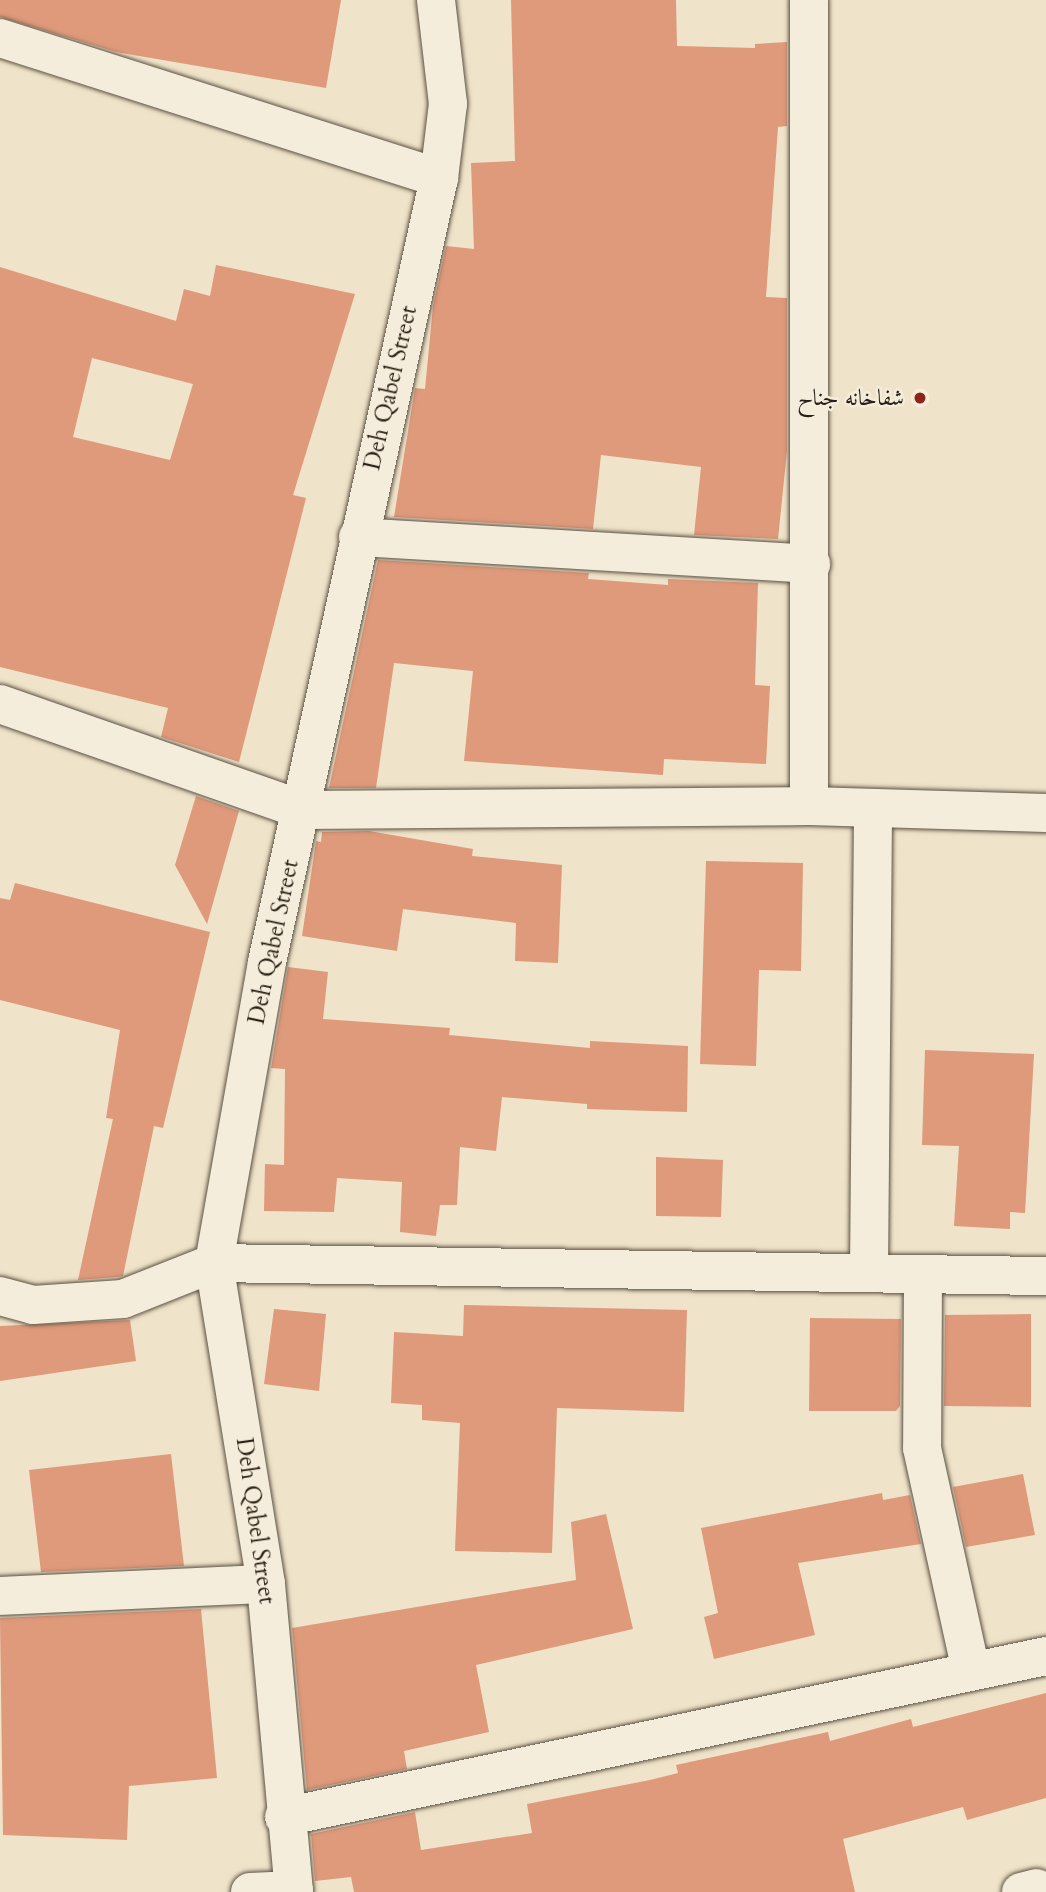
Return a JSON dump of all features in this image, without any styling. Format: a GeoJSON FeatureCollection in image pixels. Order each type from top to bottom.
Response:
{"type":"FeatureCollection","features":[{"type":"Feature","properties":{"kind":"street","name":"Deh Qabel Street"},"geometry":{"type":"LineString","coordinates":[[294,1891],[284,1817],[266,1584],[214,1263],[267,962],[302,810],[358,537],[439,178],[448,104],[436,0]]}},
{"type":"Feature","properties":{"kind":"street"},"geometry":{"type":"LineString","coordinates":[[809,0],[809,806]]}},
{"type":"Feature","properties":{"kind":"street"},"geometry":{"type":"LineString","coordinates":[[0,38],[439,178]]}},
{"type":"Feature","properties":{"kind":"street"},"geometry":{"type":"LineString","coordinates":[[358,537],[811,564]]}},
{"type":"Feature","properties":{"kind":"street"},"geometry":{"type":"LineString","coordinates":[[0,704],[302,810],[809,806],[1046,813]]}},
{"type":"Feature","properties":{"kind":"street"},"geometry":{"type":"LineString","coordinates":[[869,1272],[873,808]]}},
{"type":"Feature","properties":{"kind":"street"},"geometry":{"type":"LineString","coordinates":[[0,1296],[33,1306],[123,1299],[214,1263],[869,1272],[923,1277],[1046,1276]]}},
{"type":"Feature","properties":{"kind":"street"},"geometry":{"type":"LineString","coordinates":[[923,1277],[922,1448],[971,1670]]}},
{"type":"Feature","properties":{"kind":"street"},"geometry":{"type":"LineString","coordinates":[[0,1596],[266,1584]]}},
{"type":"Feature","properties":{"kind":"street"},"geometry":{"type":"LineString","coordinates":[[284,1817],[1046,1656]]}},
{"type":"Feature","properties":{"kind":"street"},"geometry":{"type":"LineString","coordinates":[[250,1892],[294,1891]]}},
{"type":"Feature","properties":{"kind":"building"},"geometry":{"type":"Polygon","coordinates":[[[0,0],[341,0],[326,88],[116,52],[0,17],[0,0]]]}},
{"type":"Feature","properties":{"kind":"building"},"geometry":{"type":"Polygon","coordinates":[[[511,0],[676,0],[677,46],[755,48],[755,44],[787,42],[787,126],[778,127],[766,297],[787,298],[787,451],[778,539],[694,535],[701,467],[601,455],[593,529],[394,517],[415,388],[425,389],[433,306],[446,246],[474,249],[471,163],[515,161],[511,0]]]}},
{"type":"Feature","properties":{"kind":"building"},"geometry":{"type":"Polygon","coordinates":[[[216,265],[355,294],[293,495],[306,498],[239,762],[161,737],[168,708],[0,667],[0,267],[176,321],[184,289],[210,296],[216,265]],[[92,358],[73,437],[170,460],[193,384],[92,358]]]}},
{"type":"Feature","properties":{"kind":"building"},"geometry":{"type":"Polygon","coordinates":[[[378,560],[589,573],[588,579],[668,585],[668,579],[758,583],[755,685],[770,686],[766,764],[664,759],[663,775],[464,761],[473,671],[394,663],[376,788],[329,788],[378,560]]]}},
{"type":"Feature","properties":{"kind":"building"},"geometry":{"type":"Polygon","coordinates":[[[196,796],[239,811],[207,924],[175,865],[196,796]]]}},
{"type":"Feature","properties":{"kind":"building"},"geometry":{"type":"Polygon","coordinates":[[[369,831],[473,849],[472,856],[562,865],[558,963],[515,961],[516,923],[403,909],[397,951],[302,936],[316,841],[321,842],[322,832],[369,831]]]}},
{"type":"Feature","properties":{"kind":"building"},"geometry":{"type":"Polygon","coordinates":[[[706,861],[803,863],[801,971],[759,970],[756,1066],[700,1064],[706,861]]]}},
{"type":"Feature","properties":{"kind":"building"},"geometry":{"type":"Polygon","coordinates":[[[15,883],[210,932],[163,1128],[154,1126],[123,1276],[78,1280],[113,1119],[106,1118],[120,1030],[0,1000],[0,898],[10,900],[15,883]]]}},
{"type":"Feature","properties":{"kind":"building"},"geometry":{"type":"Polygon","coordinates":[[[288,967],[328,972],[323,1019],[450,1028],[449,1035],[590,1048],[590,1041],[688,1046],[687,1112],[587,1109],[587,1104],[502,1097],[496,1151],[460,1147],[457,1205],[440,1205],[436,1236],[400,1232],[402,1182],[337,1178],[334,1212],[264,1211],[265,1164],[284,1165],[285,1069],[271,1068],[288,967]]]}},
{"type":"Feature","properties":{"kind":"building"},"geometry":{"type":"Polygon","coordinates":[[[925,1050],[1034,1054],[1025,1213],[1010,1212],[1010,1229],[954,1226],[959,1146],[922,1145],[925,1050]]]}},
{"type":"Feature","properties":{"kind":"building"},"geometry":{"type":"Polygon","coordinates":[[[656,1157],[723,1160],[721,1217],[656,1216],[656,1157]]]}},
{"type":"Feature","properties":{"kind":"building"},"geometry":{"type":"Polygon","coordinates":[[[464,1305],[687,1310],[684,1412],[557,1408],[552,1553],[455,1551],[460,1423],[422,1420],[422,1405],[391,1403],[394,1332],[463,1336],[464,1305]]]}},
{"type":"Feature","properties":{"kind":"building"},"geometry":{"type":"Polygon","coordinates":[[[274,1309],[326,1314],[319,1391],[264,1384],[274,1309]]]}},
{"type":"Feature","properties":{"kind":"building"},"geometry":{"type":"Polygon","coordinates":[[[1031,1314],[1031,1407],[944,1406],[945,1315],[1031,1314]]]}},
{"type":"Feature","properties":{"kind":"building"},"geometry":{"type":"Polygon","coordinates":[[[810,1318],[901,1319],[900,1406],[896,1411],[809,1411],[810,1318]]]}},
{"type":"Feature","properties":{"kind":"building"},"geometry":{"type":"Polygon","coordinates":[[[130,1320],[136,1361],[0,1381],[0,1326],[130,1320]]]}},
{"type":"Feature","properties":{"kind":"building"},"geometry":{"type":"Polygon","coordinates":[[[171,1454],[184,1566],[41,1572],[29,1470],[171,1454]]]}},
{"type":"Feature","properties":{"kind":"building"},"geometry":{"type":"Polygon","coordinates":[[[1023,1474],[1035,1535],[966,1547],[953,1487],[1023,1474]]]}},
{"type":"Feature","properties":{"kind":"building"},"geometry":{"type":"Polygon","coordinates":[[[882,1493],[883,1500],[910,1495],[921,1544],[798,1563],[815,1635],[714,1659],[704,1617],[718,1613],[701,1528],[882,1493]]]}},
{"type":"Feature","properties":{"kind":"building"},"geometry":{"type":"Polygon","coordinates":[[[606,1514],[633,1629],[476,1665],[489,1732],[404,1751],[407,1769],[307,1790],[292,1628],[576,1580],[571,1522],[606,1514]]]}},
{"type":"Feature","properties":{"kind":"building"},"geometry":{"type":"Polygon","coordinates":[[[201,1609],[217,1778],[129,1786],[127,1840],[3,1835],[0,1618],[201,1609]]]}},
{"type":"Feature","properties":{"kind":"building"},"geometry":{"type":"Polygon","coordinates":[[[1046,1693],[1046,1798],[967,1820],[963,1807],[843,1839],[855,1892],[354,1892],[351,1877],[315,1881],[311,1834],[415,1812],[421,1850],[532,1833],[527,1804],[650,1780],[678,1773],[676,1765],[828,1732],[830,1741],[911,1719],[913,1727],[1046,1693]]]}},
{"type":"Feature","properties":{"kind":"place","name":"شفاخانه جناح"},"geometry":{"type":"Point","coordinates":[920,398]}}]}
